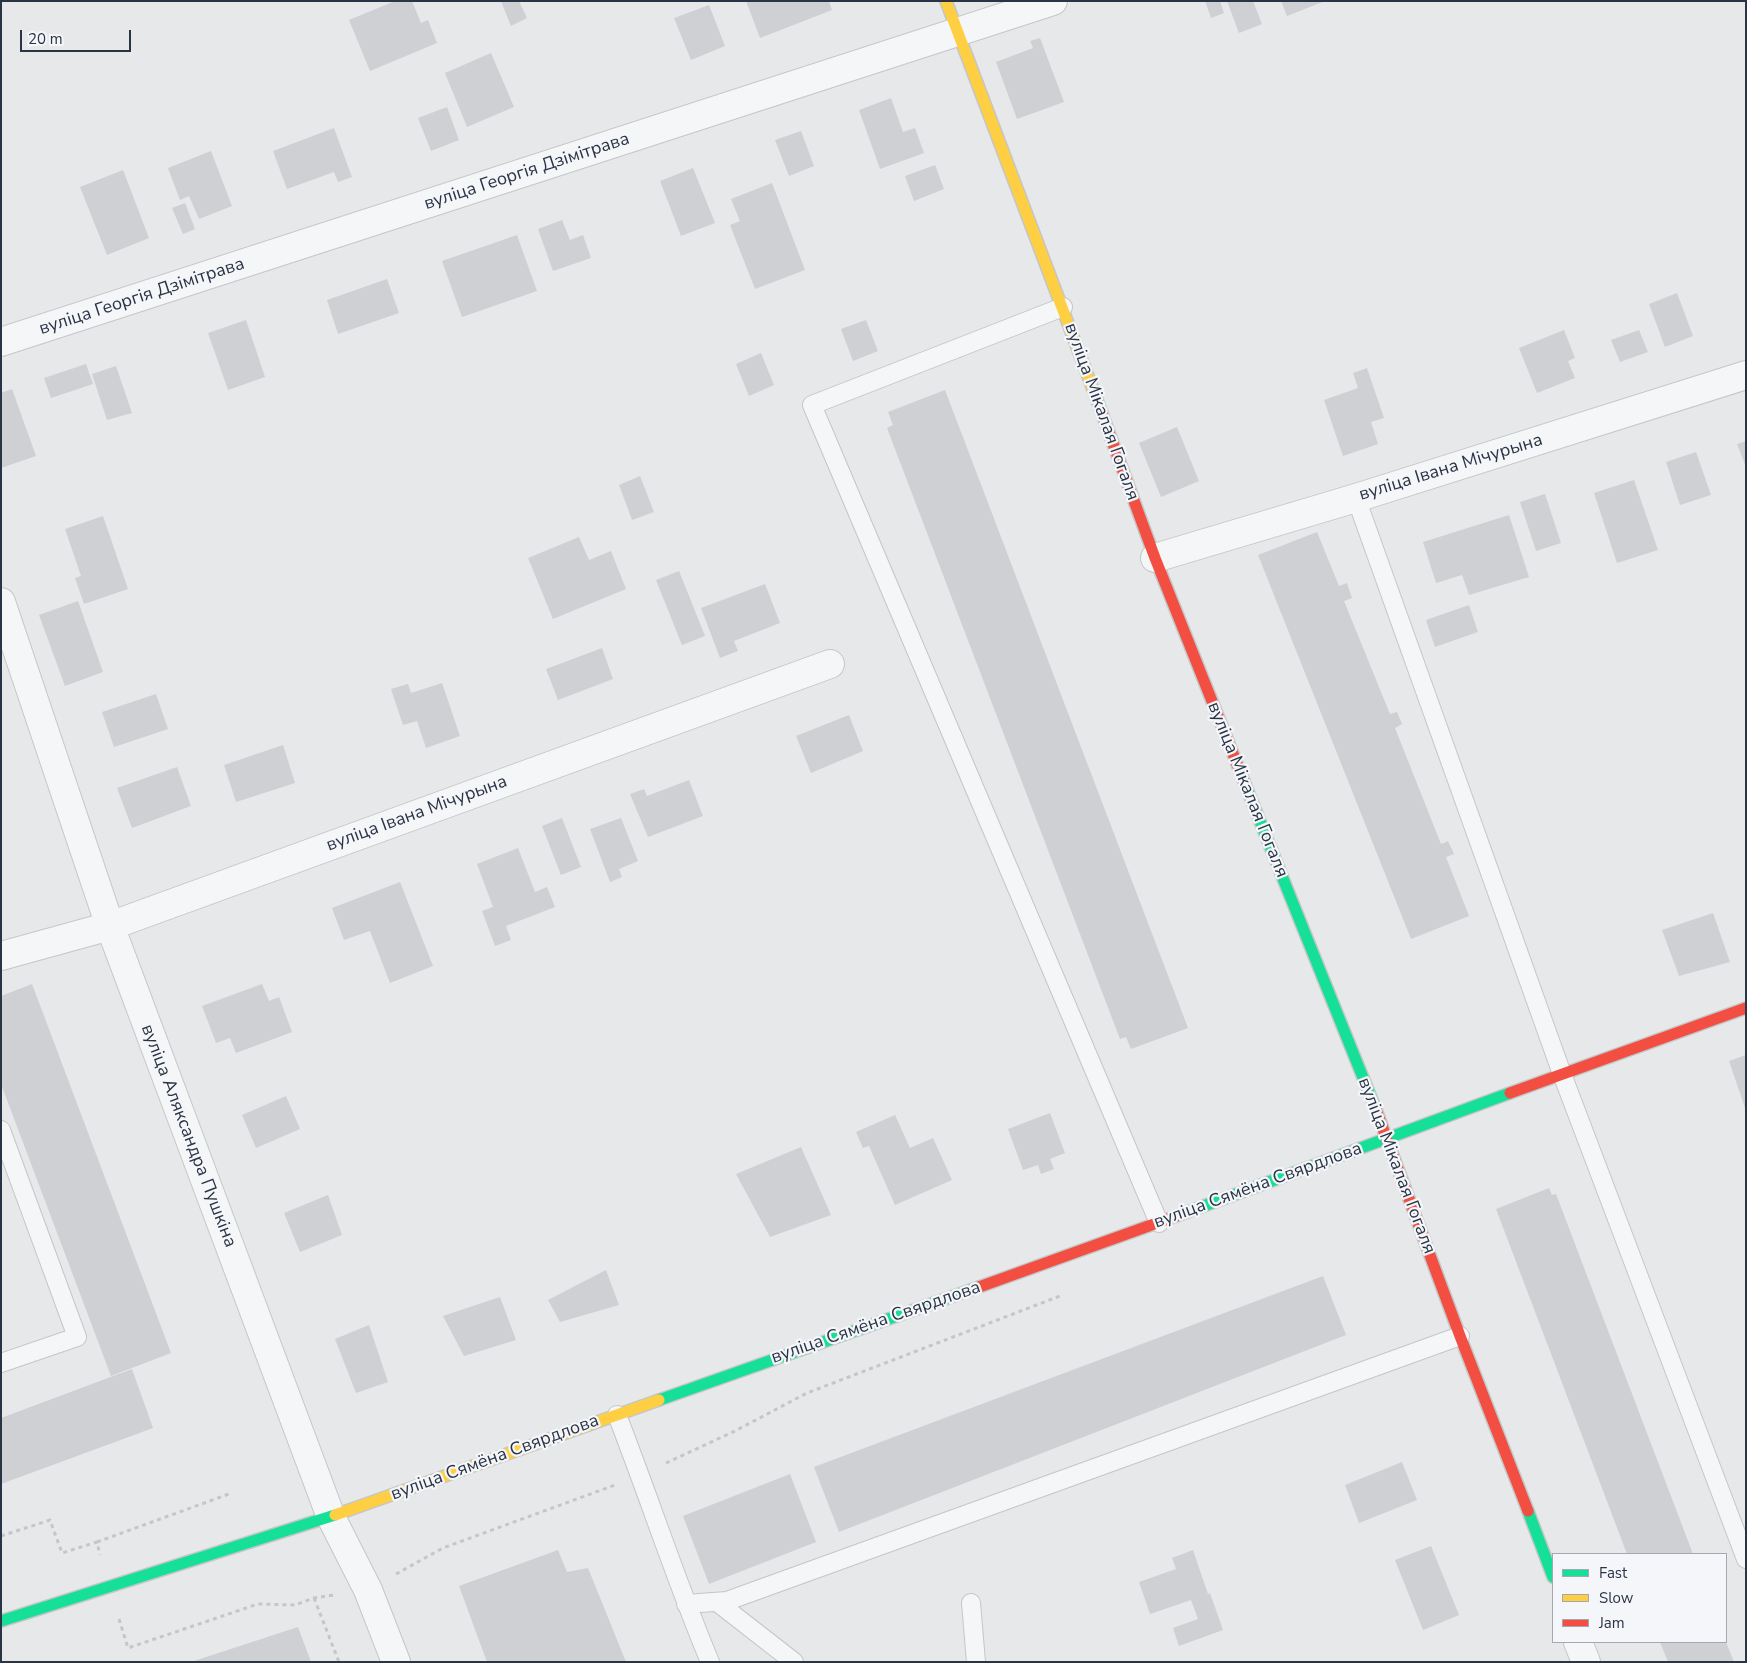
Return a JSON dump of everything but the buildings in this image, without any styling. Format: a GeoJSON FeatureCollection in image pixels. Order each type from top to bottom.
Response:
{"type":"FeatureCollection","features":[{"type":"Feature","properties":{"kind":"street","name":"вуліца Мікалая Гогаля"},"geometry":{"type":"LineString","coordinates":[[946,1],[1063,308],[1155,558],[1387,1138],[1460,1336],[1552,1574]]}},
{"type":"Feature","properties":{"kind":"street","name":"вуліца Георгія Дзімітрава"},"geometry":{"type":"LineString","coordinates":[[1,342],[1053,1]]}},
{"type":"Feature","properties":{"kind":"street","name":"вуліца Івана Мічурына"},"geometry":{"type":"LineString","coordinates":[[1155,558],[1356,498],[1746,375]]}},
{"type":"Feature","properties":{"kind":"street","name":"вуліца Аляксандра Пушкіна"},"geometry":{"type":"LineString","coordinates":[[1,602],[110,926],[331,1517],[368,1590],[396,1662]]}},
{"type":"Feature","properties":{"kind":"street","name":"вуліца Івана Мічурына"},"geometry":{"type":"LineString","coordinates":[[1,956],[110,926],[830,664]]}},
{"type":"Feature","properties":{"kind":"street","name":"вуліца Сямёна Свярдлова"},"geometry":{"type":"LineString","coordinates":[[1,1621],[331,1517],[1159,1223],[1746,1008]]}},
{"type":"Feature","properties":{"kind":"street"},"geometry":{"type":"LineString","coordinates":[[1578,1643],[1586,1662]]}},
{"type":"Feature","properties":{"kind":"lane"},"geometry":{"type":"LineString","coordinates":[[1063,308],[812,406],[1159,1223]]}},
{"type":"Feature","properties":{"kind":"lane"},"geometry":{"type":"LineString","coordinates":[[1356,498],[1562,1074],[1746,1559]]}},
{"type":"Feature","properties":{"kind":"lane"},"geometry":{"type":"LineString","coordinates":[[1,1130],[77,1337],[1,1364]]}},
{"type":"Feature","properties":{"kind":"lane"},"geometry":{"type":"LineString","coordinates":[[686,1604],[717,1602],[736,1598],[1460,1336]]}},
{"type":"Feature","properties":{"kind":"lane"},"geometry":{"type":"LineString","coordinates":[[617,1415],[641,1475],[686,1604],[710,1662]]}},
{"type":"Feature","properties":{"kind":"lane"},"geometry":{"type":"LineString","coordinates":[[717,1602],[794,1662]]}},
{"type":"Feature","properties":{"kind":"lane"},"geometry":{"type":"LineString","coordinates":[[971,1603],[976,1662]]}},
{"type":"Feature","properties":{"kind":"path"},"geometry":{"type":"LineString","coordinates":[[97,1542],[128,1648],[258,1604],[295,1605],[314,1598],[368,1590],[443,1548],[641,1475],[735,1431],[807,1393],[1065,1294]]}},
{"type":"Feature","properties":{"kind":"path"},"geometry":{"type":"LineString","coordinates":[[1,1536],[50,1520],[62,1553],[229,1494]]}},
{"type":"Feature","properties":{"kind":"path"},"geometry":{"type":"LineString","coordinates":[[314,1598],[340,1662]]}},
{"type":"Feature","properties":{"kind":"traffic: fast"},"geometry":{"type":"LineString","coordinates":[[1245,784],[1376,1110]]}},
{"type":"Feature","properties":{"kind":"traffic: fast"},"geometry":{"type":"LineString","coordinates":[[1182,1214],[1510,1093]]}},
{"type":"Feature","properties":{"kind":"traffic: fast"},"geometry":{"type":"LineString","coordinates":[[659,1400],[979,1287]]}},
{"type":"Feature","properties":{"kind":"traffic: fast"},"geometry":{"type":"LineString","coordinates":[[1528,1511],[1552,1574]]}},
{"type":"Feature","properties":{"kind":"traffic: fast"},"geometry":{"type":"LineString","coordinates":[[1,1621],[335,1515]]}},
{"type":"Feature","properties":{"kind":"traffic: slow"},"geometry":{"type":"LineString","coordinates":[[946,1],[1097,400]]}},
{"type":"Feature","properties":{"kind":"traffic: slow"},"geometry":{"type":"LineString","coordinates":[[335,1515],[659,1400]]}},
{"type":"Feature","properties":{"kind":"traffic: jam"},"geometry":{"type":"LineString","coordinates":[[1097,400],[1155,558],[1245,784]]}},
{"type":"Feature","properties":{"kind":"traffic: jam"},"geometry":{"type":"LineString","coordinates":[[1510,1093],[1746,1008]]}},
{"type":"Feature","properties":{"kind":"traffic: jam"},"geometry":{"type":"LineString","coordinates":[[1376,1110],[1460,1336],[1528,1511]]}},
{"type":"Feature","properties":{"kind":"traffic: jam"},"geometry":{"type":"LineString","coordinates":[[979,1287],[1182,1214]]}}]}
